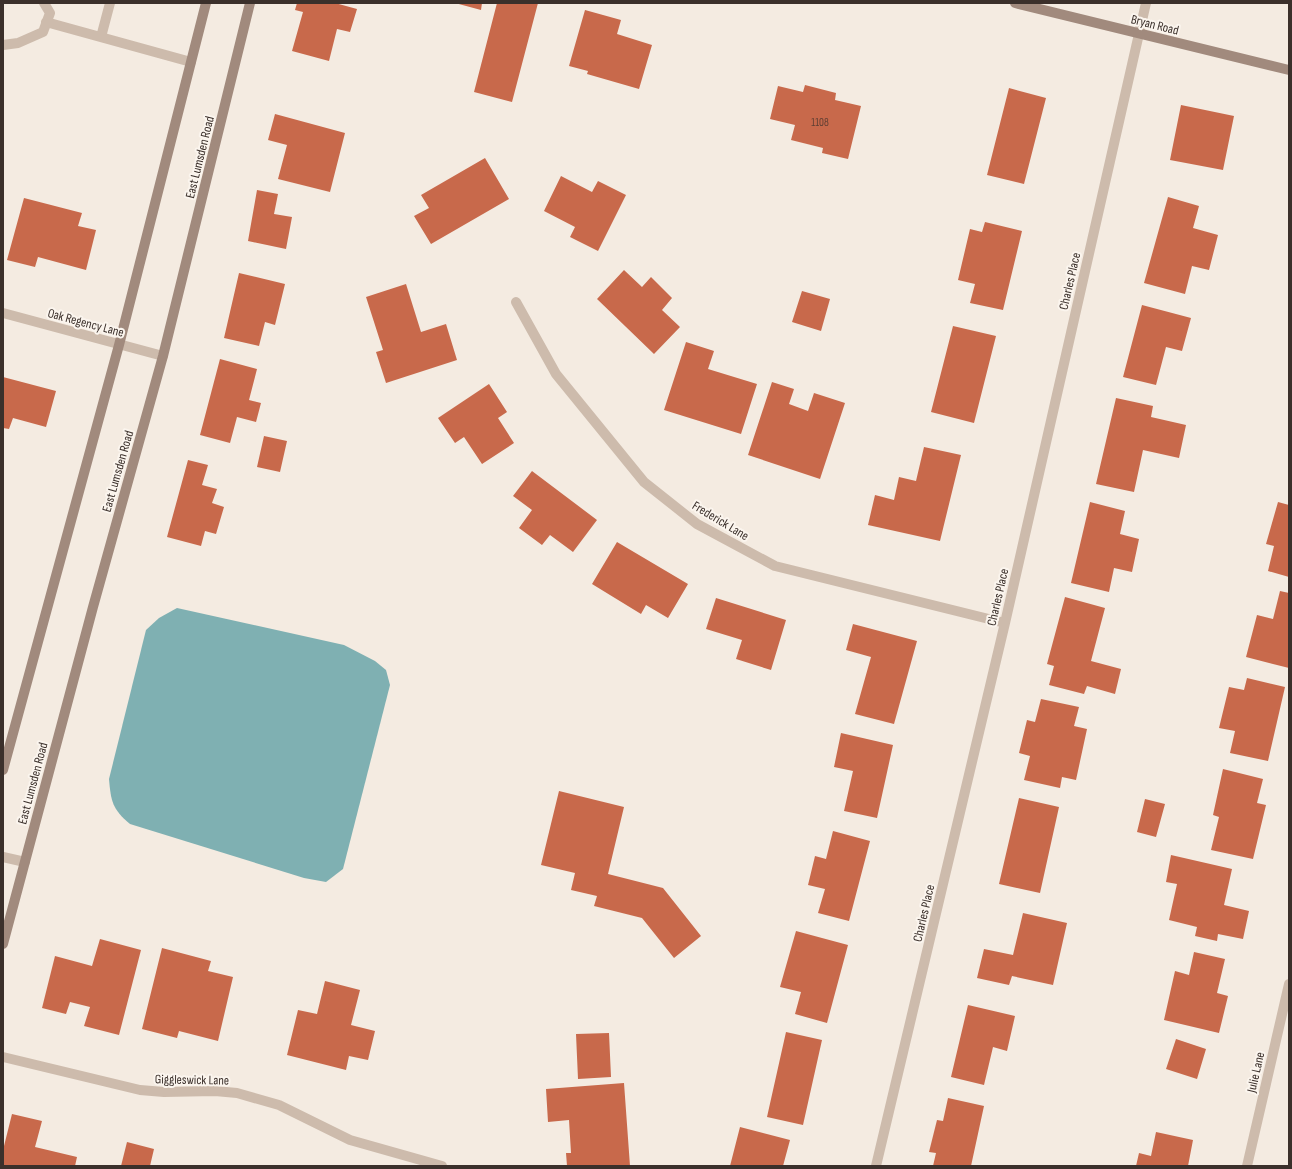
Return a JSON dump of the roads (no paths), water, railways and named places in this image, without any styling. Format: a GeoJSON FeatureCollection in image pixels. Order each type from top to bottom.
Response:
{"type":"FeatureCollection","features":[{"type":"Feature","properties":{"kind":"main road"},"geometry":{"type":"LineString","coordinates":[[3,770],[119,345],[206,3]]}},
{"type":"Feature","properties":{"kind":"main road","name":"East Lumsden Road"},"geometry":{"type":"LineString","coordinates":[[3,944],[90,615],[163,356],[250,3]]}},
{"type":"Feature","properties":{"kind":"main road","name":"Bryan Road"},"geometry":{"type":"LineString","coordinates":[[1015,3],[1289,70]]}},
{"type":"Feature","properties":{"kind":"street"},"geometry":{"type":"LineString","coordinates":[[3,45],[18,43],[43,32],[50,13],[44,3]]}},
{"type":"Feature","properties":{"kind":"street"},"geometry":{"type":"LineString","coordinates":[[101,38],[110,3]]}},
{"type":"Feature","properties":{"kind":"street","name":"Charles Place"},"geometry":{"type":"LineString","coordinates":[[876,1166],[1005,623],[1146,3]]}},
{"type":"Feature","properties":{"kind":"street"},"geometry":{"type":"LineString","coordinates":[[46,22],[191,62]]}},
{"type":"Feature","properties":{"kind":"street","name":"Frederick Lane"},"geometry":{"type":"LineString","coordinates":[[516,302],[556,374],[644,482],[697,524],[775,566],[1005,623]]}},
{"type":"Feature","properties":{"kind":"street","name":"Oak Regency Lane"},"geometry":{"type":"LineString","coordinates":[[3,313],[163,356]]}},
{"type":"Feature","properties":{"kind":"street"},"geometry":{"type":"LineString","coordinates":[[3,857],[25,862]]}},
{"type":"Feature","properties":{"kind":"street","name":"Julie Lane"},"geometry":{"type":"LineString","coordinates":[[1247,1166],[1289,984]]}},
{"type":"Feature","properties":{"kind":"street","name":"Giggleswick Lane"},"geometry":{"type":"LineString","coordinates":[[3,1057],[140,1090],[164,1092],[215,1091],[244,1095],[279,1105],[350,1140],[442,1166]]}},
{"type":"Feature","properties":{"kind":"water"},"geometry":{"type":"Polygon","coordinates":[[[177,608],[344,645],[375,661],[386,670],[390,685],[343,869],[326,882],[304,878],[130,824],[119,814],[116,809],[112,799],[109,779],[146,630],[159,618],[177,608]]]}}]}
